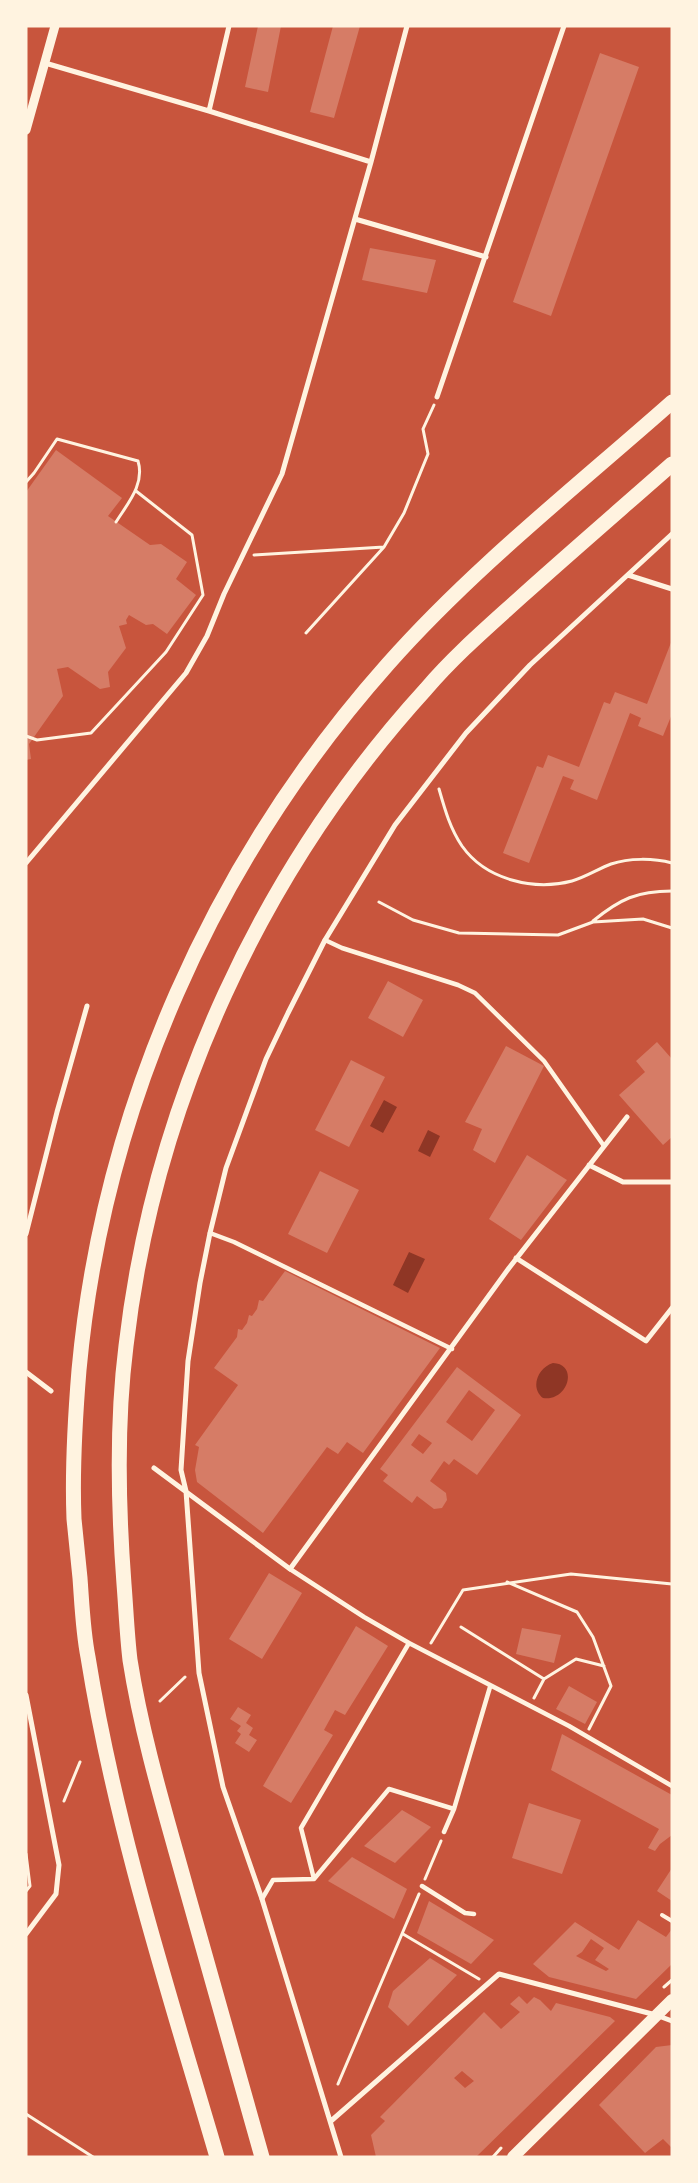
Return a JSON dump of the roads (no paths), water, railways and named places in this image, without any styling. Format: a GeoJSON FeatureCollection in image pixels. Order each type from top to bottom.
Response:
{"type":"FeatureCollection","features":[{"type":"Feature","properties":{"kind":"highway"},"geometry":{"type":"LineString","coordinates":[[217,2157],[165,1979],[116,1796],[87,1655],[74,1517],[76,1403],[92,1266],[105,1207],[139,1089],[151,1054],[180,985],[254,843],[298,778],[332,731],[389,663],[440,610],[512,541],[672,402]]}},
{"type":"Feature","properties":{"kind":"highway"},"geometry":{"type":"LineString","coordinates":[[262,2157],[156,1780],[130,1659],[119,1515],[119,1452],[126,1345],[149,1212],[168,1145],[212,1021],[261,920],[295,861],[330,808],[422,692],[456,655],[670,466]]}},
{"type":"Feature","properties":{"kind":"main road"},"geometry":{"type":"LineString","coordinates":[[513,2157],[672,2000]]}},
{"type":"Feature","properties":{"kind":"street"},"geometry":{"type":"LineString","coordinates":[[26,130],[55,26]]}},
{"type":"Feature","properties":{"kind":"street"},"geometry":{"type":"LineString","coordinates":[[209,111],[229,26]]}},
{"type":"Feature","properties":{"kind":"street"},"geometry":{"type":"LineString","coordinates":[[26,863],[186,673],[207,636],[224,594],[282,474],[371,162],[407,26]]}},
{"type":"Feature","properties":{"kind":"street"},"geometry":{"type":"LineString","coordinates":[[437,397],[564,26]]}},
{"type":"Feature","properties":{"kind":"street"},"geometry":{"type":"LineString","coordinates":[[45,63],[209,111],[371,162]]}},
{"type":"Feature","properties":{"kind":"street"},"geometry":{"type":"LineString","coordinates":[[355,219],[486,256]]}},
{"type":"Feature","properties":{"kind":"street"},"geometry":{"type":"LineString","coordinates":[[341,2157],[262,1899],[223,1787],[199,1673],[186,1492],[181,1470],[188,1361],[200,1283],[226,1168],[266,1060],[326,940],[395,825],[466,733],[530,665],[672,534]]}},
{"type":"Feature","properties":{"kind":"street"},"geometry":{"type":"LineString","coordinates":[[628,575],[672,589]]}},
{"type":"Feature","properties":{"kind":"street"},"geometry":{"type":"LineString","coordinates":[[326,940],[342,948],[475,993],[544,1062],[604,1146]]}},
{"type":"Feature","properties":{"kind":"street"},"geometry":{"type":"LineString","coordinates":[[26,1234],[56,1112],[87,1006]]}},
{"type":"Feature","properties":{"kind":"street"},"geometry":{"type":"LineString","coordinates":[[290,1569],[452,1349],[516,1258],[627,1117]]}},
{"type":"Feature","properties":{"kind":"street"},"geometry":{"type":"LineString","coordinates":[[589,1165],[623,1182],[672,1182]]}},
{"type":"Feature","properties":{"kind":"street"},"geometry":{"type":"LineString","coordinates":[[210,1234],[234,1242],[452,1349]]}},
{"type":"Feature","properties":{"kind":"street"},"geometry":{"type":"LineString","coordinates":[[516,1258],[646,1341],[672,1308]]}},
{"type":"Feature","properties":{"kind":"street"},"geometry":{"type":"LineString","coordinates":[[26,1372],[51,1391]]}},
{"type":"Feature","properties":{"kind":"street"},"geometry":{"type":"LineString","coordinates":[[154,1468],[290,1569],[364,1617],[490,1687],[584,1736],[672,1786]]}},
{"type":"Feature","properties":{"kind":"street"},"geometry":{"type":"LineString","coordinates":[[314,1879],[301,1828],[409,1643]]}},
{"type":"Feature","properties":{"kind":"street"},"geometry":{"type":"LineString","coordinates":[[444,1832],[454,1809],[490,1687]]}},
{"type":"Feature","properties":{"kind":"street"},"geometry":{"type":"LineString","coordinates":[[26,1695],[59,1865],[56,1894],[26,1934]]}},
{"type":"Feature","properties":{"kind":"street"},"geometry":{"type":"LineString","coordinates":[[262,1899],[273,1880],[314,1879],[389,1789],[454,1809]]}},
{"type":"Feature","properties":{"kind":"street"},"geometry":{"type":"LineString","coordinates":[[422,1886],[465,1914],[474,1914]]}},
{"type":"Feature","properties":{"kind":"street"},"geometry":{"type":"LineString","coordinates":[[331,2122],[499,1974],[656,2015],[672,2021]]}},
{"type":"Feature","properties":{"kind":"lane"},"geometry":{"type":"LineString","coordinates":[[662,1915],[672,1921]]}}]}
